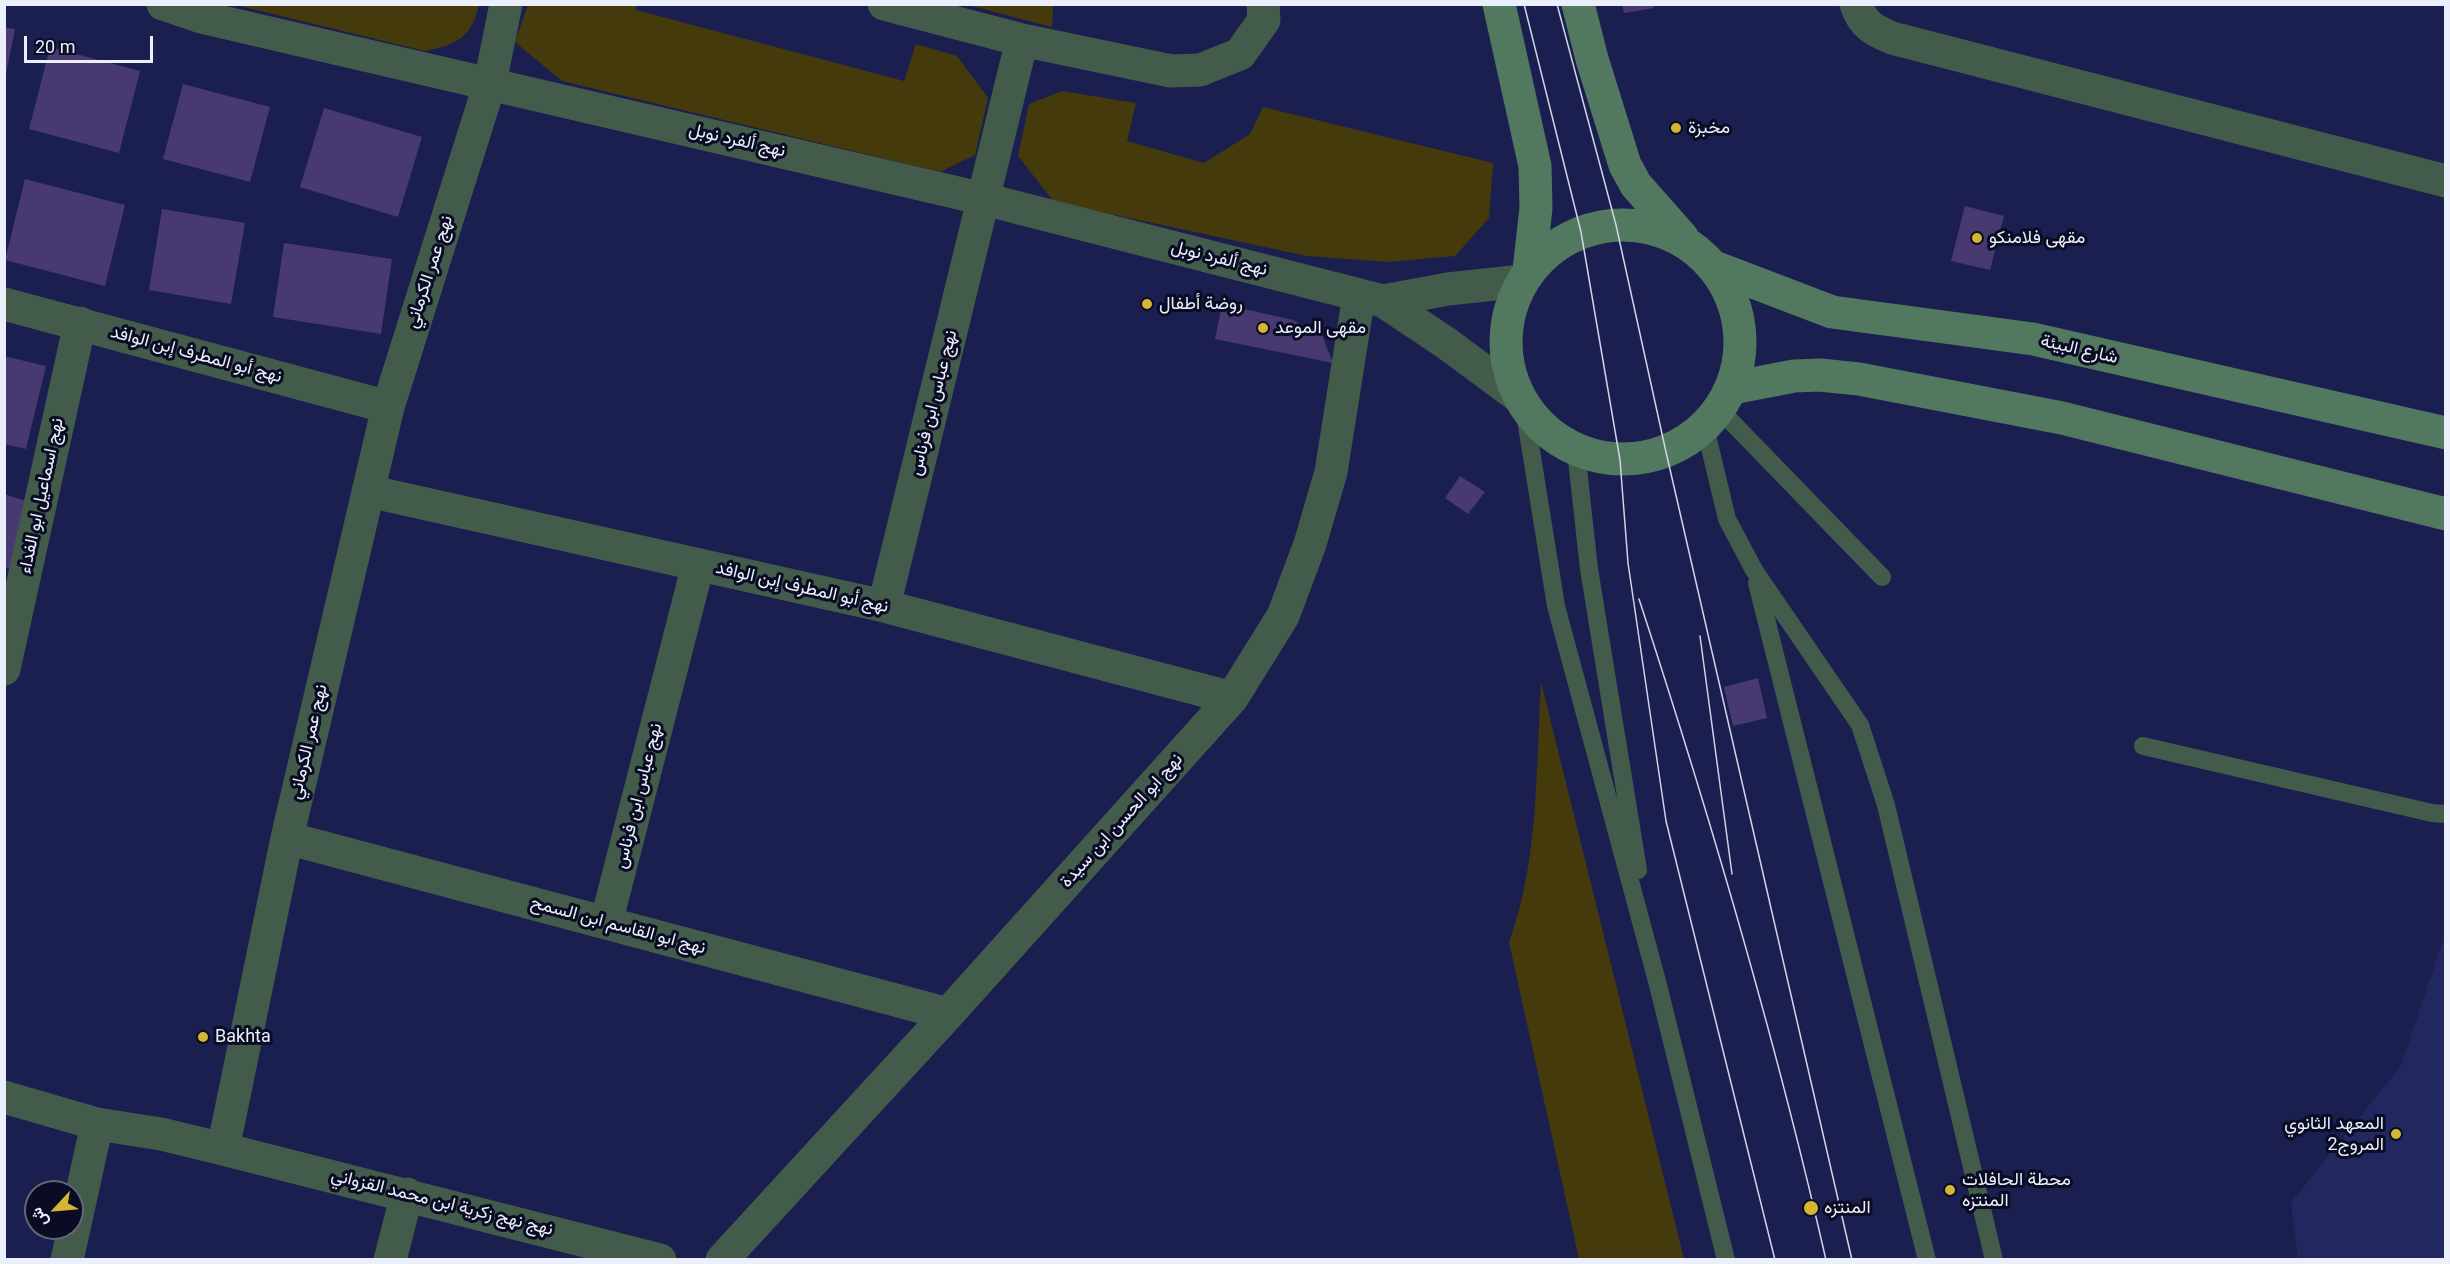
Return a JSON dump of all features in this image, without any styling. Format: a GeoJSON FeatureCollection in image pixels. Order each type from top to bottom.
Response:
{"type":"FeatureCollection","features":[{"type":"Feature","properties":{"kind":"street","name":"نهج ألفرد نوبل"},"geometry":{"type":"LineString","coordinates":[[163,4],[201,17],[984,199],[1371,298],[1446,342],[1522,402]]}},
{"type":"Feature","properties":{"kind":"street"},"geometry":{"type":"LineString","coordinates":[[490,84],[506,4]]}},
{"type":"Feature","properties":{"kind":"street"},"geometry":{"type":"LineString","coordinates":[[884,4],[1022,40],[1171,71],[1200,70],[1240,54],[1264,20],[1263,4]]}},
{"type":"Feature","properties":{"kind":"street"},"geometry":{"type":"LineString","coordinates":[[1499,4],[1535,166],[1536,208],[1526,276],[1508,318],[1507,358],[1522,402],[1547,432],[1576,451],[1620,460],[1666,452],[1687,442],[1719,408],[1740,358],[1739,325],[1731,295],[1714,267],[1689,245],[1636,185],[1625,165],[1592,59],[1578,4]]}},
{"type":"Feature","properties":{"kind":"street"},"geometry":{"type":"LineString","coordinates":[[1856,4],[1860,17],[1870,29],[1892,38],[2445,181]]}},
{"type":"Feature","properties":{"kind":"street"},"geometry":{"type":"LineString","coordinates":[[984,199],[1022,40]]}},
{"type":"Feature","properties":{"kind":"street","name":"نهج عمر الكرماني"},"geometry":{"type":"LineString","coordinates":[[224,1149],[287,838],[388,407],[490,84]]}},
{"type":"Feature","properties":{"kind":"street","name":"نهج عباس ابن فرناس"},"geometry":{"type":"LineString","coordinates":[[884,606],[984,199]]}},
{"type":"Feature","properties":{"kind":"street"},"geometry":{"type":"LineString","coordinates":[[1526,276],[1552,248],[1571,237],[1581,232],[1616,225],[1655,229],[1689,245]]}},
{"type":"Feature","properties":{"kind":"street","name":"شارع البيئة"},"geometry":{"type":"LineString","coordinates":[[1714,267],[1832,312],[2033,339],[2445,433]]}},
{"type":"Feature","properties":{"kind":"street","name":"نهج ألفرد نوبل"},"geometry":{"type":"LineString","coordinates":[[1371,298],[1448,289],[1526,276]]}},
{"type":"Feature","properties":{"kind":"street","name":"نهج ابو الحسن ابن سيدة"},"geometry":{"type":"LineString","coordinates":[[722,1260],[1233,698],[1283,616],[1310,544],[1331,472],[1371,298]]}},
{"type":"Feature","properties":{"kind":"street","name":"نهج أبو المطرف إبن الوافد"},"geometry":{"type":"LineString","coordinates":[[4,304],[388,407]]}},
{"type":"Feature","properties":{"kind":"street","name":"نهج اسماعيل ابو الفداء"},"geometry":{"type":"LineString","coordinates":[[4,669],[80,323]]}},
{"type":"Feature","properties":{"kind":"street"},"geometry":{"type":"LineString","coordinates":[[1719,408],[1794,376],[1820,375],[1859,379],[2062,418],[2445,514]]}},
{"type":"Feature","properties":{"kind":"street","name":"نهج أبو المطرف إبن الوافد"},"geometry":{"type":"LineString","coordinates":[[368,491],[884,606],[1233,698]]}},
{"type":"Feature","properties":{"kind":"street","name":"نهج عباس ابن فرناس"},"geometry":{"type":"LineString","coordinates":[[606,923],[698,565]]}},
{"type":"Feature","properties":{"kind":"street","name":"نهج ابو القاسم ابن السمح"},"geometry":{"type":"LineString","coordinates":[[287,838],[948,1014]]}},
{"type":"Feature","properties":{"kind":"street"},"geometry":{"type":"LineString","coordinates":[[4,1097],[97,1124],[161,1134],[224,1149]]}},
{"type":"Feature","properties":{"kind":"street"},"geometry":{"type":"LineString","coordinates":[[67,1260],[97,1124]]}},
{"type":"Feature","properties":{"kind":"street","name":"نهج نهج زكرية ابن محمد القزواني"},"geometry":{"type":"LineString","coordinates":[[224,1149],[660,1260]]}},
{"type":"Feature","properties":{"kind":"street"},"geometry":{"type":"LineString","coordinates":[[390,1260],[407,1194]]}},
{"type":"Feature","properties":{"kind":"lane"},"geometry":{"type":"LineString","coordinates":[[1522,402],[1556,606],[1658,985],[1726,1260]]}},
{"type":"Feature","properties":{"kind":"lane"},"geometry":{"type":"LineString","coordinates":[[1719,408],[1727,519],[1754,570],[1860,725],[1886,805],[1994,1260]]}},
{"type":"Feature","properties":{"kind":"lane"},"geometry":{"type":"LineString","coordinates":[[1719,408],[1882,577]]}},
{"type":"Feature","properties":{"kind":"lane"},"geometry":{"type":"LineString","coordinates":[[1576,451],[1589,569],[1658,985]]}},
{"type":"Feature","properties":{"kind":"lane"},"geometry":{"type":"LineString","coordinates":[[1754,570],[1927,1260]]}},
{"type":"Feature","properties":{"kind":"lane"},"geometry":{"type":"LineString","coordinates":[[2143,746],[2420,811],[2445,814]]}},
{"type":"Feature","properties":{"kind":"shaded area"},"geometry":{"type":"Polygon","coordinates":[[[479,4],[467,33],[446,46],[425,51],[236,5],[479,4]]]}},
{"type":"Feature","properties":{"kind":"shaded area"},"geometry":{"type":"Polygon","coordinates":[[[528,5],[636,5],[636,10],[904,81],[916,44],[957,56],[988,98],[975,155],[940,172],[562,81],[515,42],[528,5]]]}},
{"type":"Feature","properties":{"kind":"shaded area"},"geometry":{"type":"Polygon","coordinates":[[[968,5],[1053,5],[1052,27],[968,5]]]}},
{"type":"Feature","properties":{"kind":"shaded area"},"geometry":{"type":"Polygon","coordinates":[[[1062,91],[1136,103],[1127,141],[1204,163],[1250,134],[1263,107],[1493,163],[1489,218],[1455,256],[1387,262],[1307,256],[1054,202],[1018,156],[1029,104],[1062,91]]]}},
{"type":"Feature","properties":{"kind":"shaded area"},"geometry":{"type":"Polygon","coordinates":[[[1541,682],[1684,1259],[1579,1259],[1509,942],[1519,911],[1531,847],[1537,781],[1541,682]]]}},
{"type":"Feature","properties":{"kind":"shaded area","name":"المعهد الثانوي المروج2"},"geometry":{"type":"Polygon","coordinates":[[[2445,935],[2445,1259],[2298,1259],[2291,1202],[2401,1066],[2445,935]]]}},
{"type":"Feature","properties":{"kind":"building"},"geometry":{"type":"Polygon","coordinates":[[[1622,4],[1653,4],[1654,8],[1624,13],[1622,4]]]}},
{"type":"Feature","properties":{"kind":"building"},"geometry":{"type":"Polygon","coordinates":[[[4,27],[15,29],[6,74],[4,74],[4,27]]]}},
{"type":"Feature","properties":{"kind":"building"},"geometry":{"type":"Polygon","coordinates":[[[50,47],[140,71],[119,153],[29,129],[50,47]]]}},
{"type":"Feature","properties":{"kind":"building"},"geometry":{"type":"Polygon","coordinates":[[[183,84],[270,107],[250,182],[163,159],[183,84]]]}},
{"type":"Feature","properties":{"kind":"building"},"geometry":{"type":"Polygon","coordinates":[[[324,108],[422,137],[398,217],[300,187],[324,108]]]}},
{"type":"Feature","properties":{"kind":"building"},"geometry":{"type":"Polygon","coordinates":[[[25,179],[125,205],[105,286],[5,260],[25,179]]]}},
{"type":"Feature","properties":{"kind":"building","name":"مقهى فلامنكو"},"geometry":{"type":"Polygon","coordinates":[[[1965,206],[2004,216],[1990,270],[1951,261],[1965,206]]]}},
{"type":"Feature","properties":{"kind":"building"},"geometry":{"type":"Polygon","coordinates":[[[162,209],[245,223],[231,304],[149,290],[162,209]]]}},
{"type":"Feature","properties":{"kind":"building"},"geometry":{"type":"Polygon","coordinates":[[[284,243],[392,259],[381,334],[273,317],[284,243]]]}},
{"type":"Feature","properties":{"kind":"building","name":"مقهى الموعد"},"geometry":{"type":"Polygon","coordinates":[[[1222,304],[1293,320],[1322,335],[1333,363],[1215,339],[1222,304]]]}},
{"type":"Feature","properties":{"kind":"building"},"geometry":{"type":"Polygon","coordinates":[[[4,356],[46,366],[26,449],[4,444],[4,356]]]}},
{"type":"Feature","properties":{"kind":"building"},"geometry":{"type":"Polygon","coordinates":[[[1460,476],[1485,492],[1468,514],[1445,498],[1460,476]]]}},
{"type":"Feature","properties":{"kind":"building"},"geometry":{"type":"Polygon","coordinates":[[[4,494],[32,503],[11,569],[4,567],[4,494]]]}},
{"type":"Feature","properties":{"kind":"building"},"geometry":{"type":"Polygon","coordinates":[[[1758,678],[1767,718],[1733,726],[1724,687],[1758,678]]]}},
{"type":"Feature","properties":{"kind":"tram line"},"geometry":{"type":"LineString","coordinates":[[1524,4],[1581,232],[1620,460],[1628,563],[1666,821],[1775,1260]]}},
{"type":"Feature","properties":{"kind":"tram line"},"geometry":{"type":"LineString","coordinates":[[1557,4],[1616,225],[1852,1260]]}},
{"type":"Feature","properties":{"kind":"tram line"},"geometry":{"type":"LineString","coordinates":[[1639,599],[1740,927],[1785,1093],[1826,1260]]}},
{"type":"Feature","properties":{"kind":"tram line"},"geometry":{"type":"LineString","coordinates":[[1700,636],[1732,874]]}},
{"type":"Feature","properties":{"kind":"place","name":"مخبزة"},"geometry":{"type":"Point","coordinates":[1676,128]}},
{"type":"Feature","properties":{"kind":"place","name":"مقهى فلامنكو"},"geometry":{"type":"Point","coordinates":[1977,238]}},
{"type":"Feature","properties":{"kind":"place","name":"روضة أطفال"},"geometry":{"type":"Point","coordinates":[1147,304]}},
{"type":"Feature","properties":{"kind":"place","name":"مقهى الموعد"},"geometry":{"type":"Point","coordinates":[1263,328]}},
{"type":"Feature","properties":{"kind":"place","name":"Bakhta"},"geometry":{"type":"Point","coordinates":[203,1037]}},
{"type":"Feature","properties":{"kind":"place","name":"المعهد الثانوي المروج2"},"geometry":{"type":"Point","coordinates":[2396,1134]}},
{"type":"Feature","properties":{"kind":"place","name":"محطة الحافلات المنتزه"},"geometry":{"type":"Point","coordinates":[1950,1190]}},
{"type":"Feature","properties":{"kind":"place","name":"المنتزه"},"geometry":{"type":"Point","coordinates":[1811,1208]}}]}
